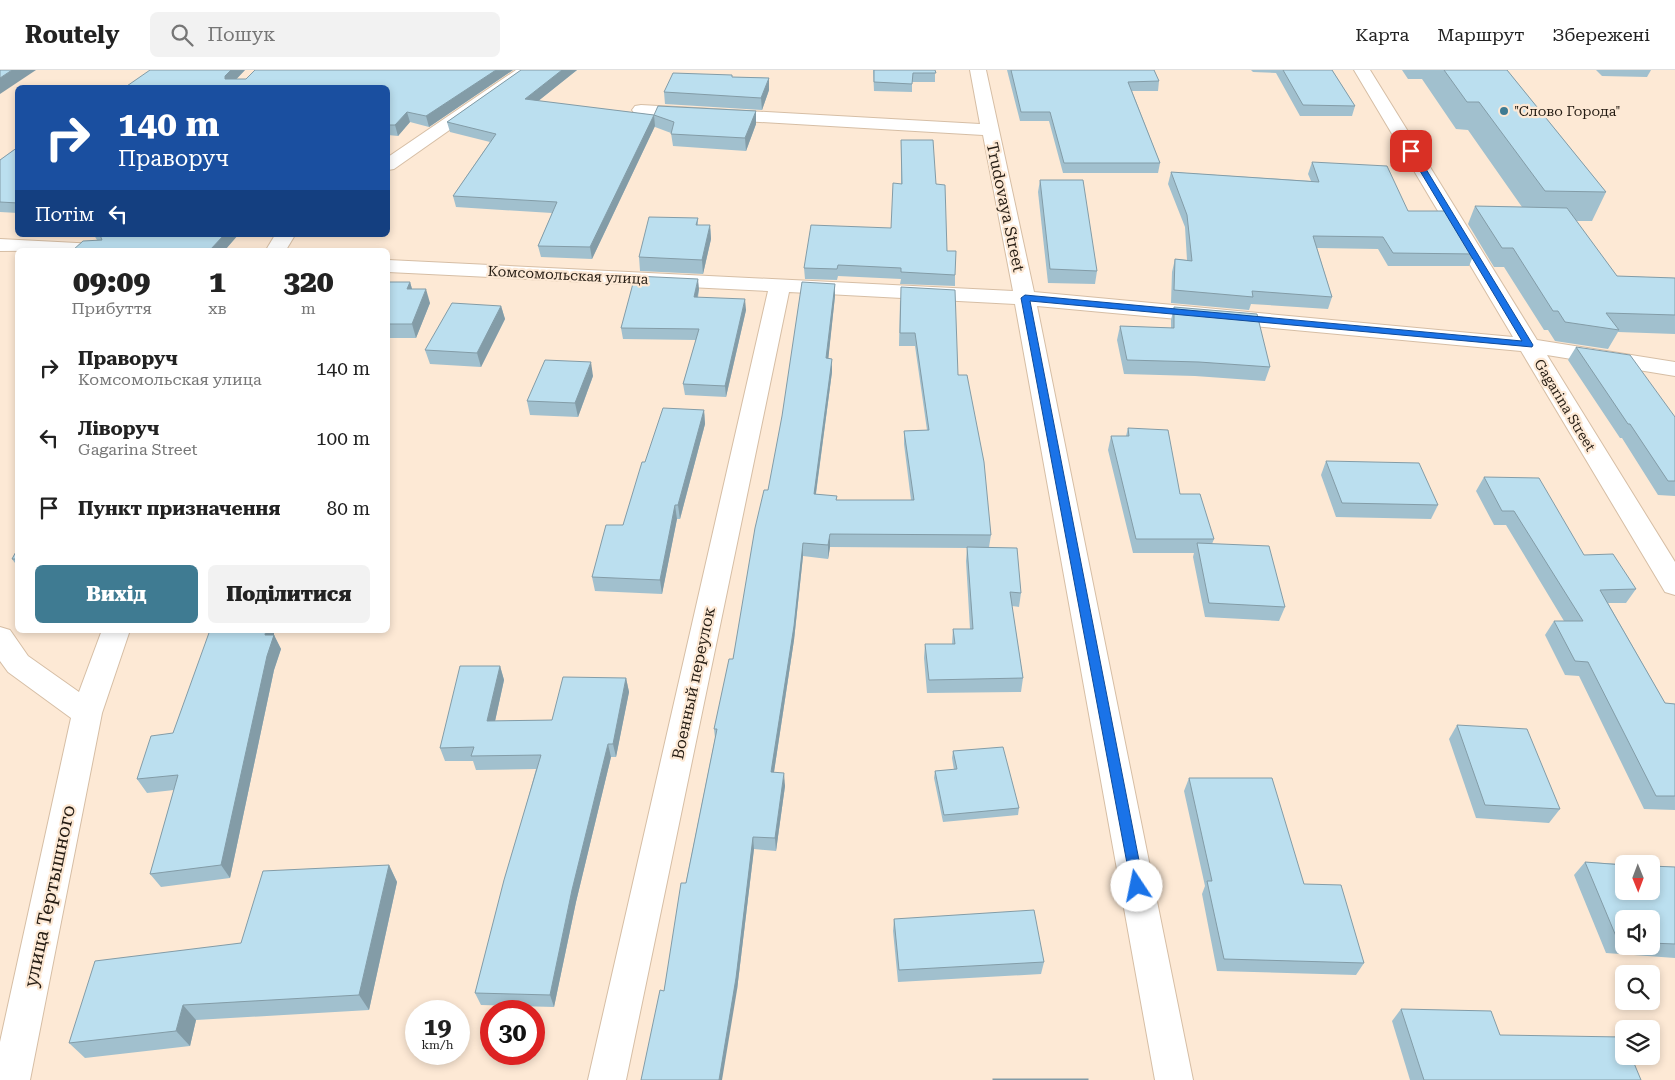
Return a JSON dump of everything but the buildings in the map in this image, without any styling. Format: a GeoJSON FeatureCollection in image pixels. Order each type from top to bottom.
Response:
{"type":"FeatureCollection","features":[{"type":"Feature","properties":{"kind":"street"},"geometry":{"type":"LineString","coordinates":[[390,164],[527,70]]}},
{"type":"Feature","properties":{"kind":"street","name":"Trudovaya Street"},"geometry":{"type":"LineString","coordinates":[[978,70],[1025,298],[1174,1080]]}},
{"type":"Feature","properties":{"kind":"street","name":"Gagarina Street"},"geometry":{"type":"LineString","coordinates":[[1362,70],[1675,585]]}},
{"type":"Feature","properties":{"kind":"street"},"geometry":{"type":"LineString","coordinates":[[641,110],[990,130]]}},
{"type":"Feature","properties":{"kind":"street"},"geometry":{"type":"LineString","coordinates":[[277,248],[285,237]]}},
{"type":"Feature","properties":{"kind":"street"},"geometry":{"type":"LineString","coordinates":[[0,245],[67,242],[89,248]]}},
{"type":"Feature","properties":{"kind":"street","name":"Комсомольская улица"},"geometry":{"type":"LineString","coordinates":[[390,266],[1025,298],[1528,345],[1675,369]]}},
{"type":"Feature","properties":{"kind":"street","name":"Военный переулок"},"geometry":{"type":"LineString","coordinates":[[607,1080],[780,286]]}},
{"type":"Feature","properties":{"kind":"street","name":"улица Тертышного"},"geometry":{"type":"LineString","coordinates":[[11,1080],[87,713],[115,633]]}},
{"type":"Feature","properties":{"kind":"street"},"geometry":{"type":"LineString","coordinates":[[0,638],[18,664],[87,713]]}},
{"type":"Feature","properties":{"kind":"place","name":"\"Слово Города\""},"geometry":{"type":"Point","coordinates":[1504,111]}},
{"type":"Feature","properties":{"kind":"route"},"geometry":{"type":"LineString","coordinates":[[1137,886],[1025,298],[1528,345],[1411,151]]}}]}
